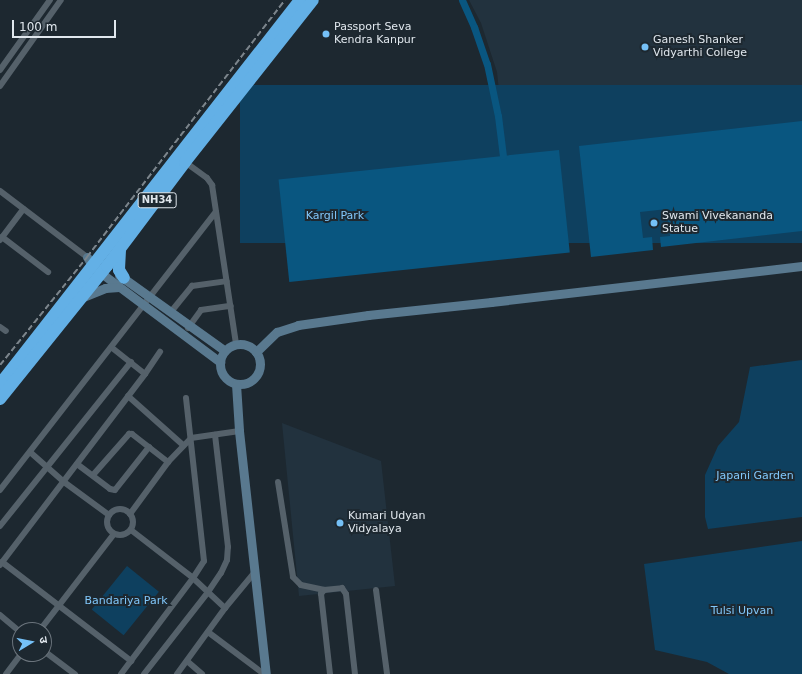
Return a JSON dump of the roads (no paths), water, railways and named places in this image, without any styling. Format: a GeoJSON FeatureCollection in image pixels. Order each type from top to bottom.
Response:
{"type":"FeatureCollection","features":[{"type":"Feature","properties":{"kind":"highway","name":"NH34"},"geometry":{"type":"LineString","coordinates":[[0,384],[162,184],[300,0]]}},
{"type":"Feature","properties":{"kind":"highway","name":"NH34"},"geometry":{"type":"LineString","coordinates":[[0,399],[82,298],[98,264],[120,248],[162,184],[185,162],[313,0]]}},
{"type":"Feature","properties":{"kind":"highway"},"geometry":{"type":"LineString","coordinates":[[120,248],[119,270],[122,283]]}},
{"type":"Feature","properties":{"kind":"street"},"geometry":{"type":"LineString","coordinates":[[0,70],[50,0]]}},
{"type":"Feature","properties":{"kind":"street"},"geometry":{"type":"LineString","coordinates":[[0,86],[61,0]]}},
{"type":"Feature","properties":{"kind":"street"},"geometry":{"type":"LineString","coordinates":[[185,162],[210,181],[236,344]]}},
{"type":"Feature","properties":{"kind":"street"},"geometry":{"type":"LineString","coordinates":[[0,191],[98,264],[122,283],[143,305],[220,362]]}},
{"type":"Feature","properties":{"kind":"street"},"geometry":{"type":"LineString","coordinates":[[23,209],[1,238],[48,272]]}},
{"type":"Feature","properties":{"kind":"street"},"geometry":{"type":"LineString","coordinates":[[0,490],[148,297],[216,212]]}},
{"type":"Feature","properties":{"kind":"street"},"geometry":{"type":"LineString","coordinates":[[256,352],[277,332],[298,325],[368,315],[802,266]]}},
{"type":"Feature","properties":{"kind":"street"},"geometry":{"type":"LineString","coordinates":[[170,313],[192,286],[227,281]]}},
{"type":"Feature","properties":{"kind":"street"},"geometry":{"type":"LineString","coordinates":[[82,298],[99,289],[122,283],[148,297],[225,351]]}},
{"type":"Feature","properties":{"kind":"street"},"geometry":{"type":"LineString","coordinates":[[184,335],[201,310],[231,306]]}},
{"type":"Feature","properties":{"kind":"street"},"geometry":{"type":"LineString","coordinates":[[0,327],[6,331]]}},
{"type":"Feature","properties":{"kind":"street"},"geometry":{"type":"LineString","coordinates":[[236,344],[247,345],[256,352],[260,365],[255,377],[250,382],[236,384],[231,382],[222,374],[220,362],[225,351],[236,344]]}},
{"type":"Feature","properties":{"kind":"street"},"geometry":{"type":"LineString","coordinates":[[111,347],[145,374]]}},
{"type":"Feature","properties":{"kind":"street"},"geometry":{"type":"LineString","coordinates":[[131,661],[59,605],[1,564],[160,352]]}},
{"type":"Feature","properties":{"kind":"street"},"geometry":{"type":"LineString","coordinates":[[0,526],[131,362]]}},
{"type":"Feature","properties":{"kind":"street"},"geometry":{"type":"LineString","coordinates":[[236,384],[239,431],[265,674]]}},
{"type":"Feature","properties":{"kind":"street"},"geometry":{"type":"LineString","coordinates":[[128,396],[183,445]]}},
{"type":"Feature","properties":{"kind":"street"},"geometry":{"type":"LineString","coordinates":[[121,674],[193,578],[204,560],[186,398]]}},
{"type":"Feature","properties":{"kind":"street"},"geometry":{"type":"LineString","coordinates":[[130,514],[168,462],[191,438],[239,431]]}},
{"type":"Feature","properties":{"kind":"street"},"geometry":{"type":"LineString","coordinates":[[93,475],[127,434],[132,434],[168,462]]}},
{"type":"Feature","properties":{"kind":"street"},"geometry":{"type":"LineString","coordinates":[[144,674],[208,592],[225,566],[228,547],[215,435]]}},
{"type":"Feature","properties":{"kind":"street"},"geometry":{"type":"LineString","coordinates":[[77,464],[110,488],[116,489],[149,447]]}},
{"type":"Feature","properties":{"kind":"street"},"geometry":{"type":"LineString","coordinates":[[30,452],[64,482],[109,515]]}},
{"type":"Feature","properties":{"kind":"street"},"geometry":{"type":"LineString","coordinates":[[278,482],[293,577],[300,584],[324,590],[342,588],[345,590],[355,674]]}},
{"type":"Feature","properties":{"kind":"street"},"geometry":{"type":"LineString","coordinates":[[113,510],[125,510],[133,519],[131,530],[123,535],[114,534],[109,529],[107,522],[109,515],[113,510]]}},
{"type":"Feature","properties":{"kind":"street"},"geometry":{"type":"LineString","coordinates":[[131,530],[193,578],[225,608]]}},
{"type":"Feature","properties":{"kind":"street"},"geometry":{"type":"LineString","coordinates":[[46,622],[114,534]]}},
{"type":"Feature","properties":{"kind":"street"},"geometry":{"type":"LineString","coordinates":[[177,674],[225,608],[254,573]]}},
{"type":"Feature","properties":{"kind":"street"},"geometry":{"type":"LineString","coordinates":[[324,590],[321,594],[321,599],[330,674]]}},
{"type":"Feature","properties":{"kind":"street"},"geometry":{"type":"LineString","coordinates":[[376,590],[387,674]]}},
{"type":"Feature","properties":{"kind":"street"},"geometry":{"type":"LineString","coordinates":[[0,615],[12,625]]}},
{"type":"Feature","properties":{"kind":"street"},"geometry":{"type":"LineString","coordinates":[[208,632],[265,674]]}},
{"type":"Feature","properties":{"kind":"street"},"geometry":{"type":"LineString","coordinates":[[52,657],[75,674]]}},
{"type":"Feature","properties":{"kind":"street"},"geometry":{"type":"LineString","coordinates":[[187,661],[202,674]]}},
{"type":"Feature","properties":{"kind":"street"},"geometry":{"type":"LineString","coordinates":[[6,674],[16,662]]}},
{"type":"Feature","properties":{"kind":"waterway"},"geometry":{"type":"LineString","coordinates":[[462,0],[474,27],[487,64],[498,116],[503,156]]}},
{"type":"Feature","properties":{"kind":"railway"},"geometry":{"type":"LineString","coordinates":[[0,365],[87,257],[285,0]]}},
{"type":"Feature","properties":{"kind":"place","name":"Passport Seva Kendra Kanpur"},"geometry":{"type":"Point","coordinates":[326,34]}},
{"type":"Feature","properties":{"kind":"place","name":"Ganesh Shanker Vidyarthi College"},"geometry":{"type":"Point","coordinates":[645,47]}},
{"type":"Feature","properties":{"kind":"place","name":"Swami Vivekananda Statue"},"geometry":{"type":"Point","coordinates":[654,223]}},
{"type":"Feature","properties":{"kind":"place","name":"Kumari Udyan Vidyalaya"},"geometry":{"type":"Point","coordinates":[340,523]}},
{"type":"Feature","properties":{"kind":"park label","name":"Kargil Park"},"geometry":{"type":"Point","coordinates":[335,216]}},
{"type":"Feature","properties":{"kind":"park label","name":"Japani Garden"},"geometry":{"type":"Point","coordinates":[755,476]}},
{"type":"Feature","properties":{"kind":"park label","name":"Bandariya Park"},"geometry":{"type":"Point","coordinates":[126,601]}},
{"type":"Feature","properties":{"kind":"park label","name":"Tulsi Upvan"},"geometry":{"type":"Point","coordinates":[742,611]}}]}
